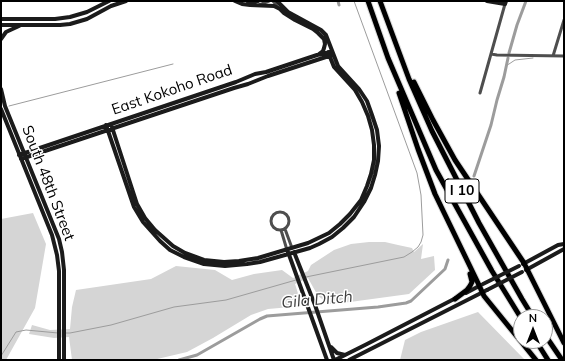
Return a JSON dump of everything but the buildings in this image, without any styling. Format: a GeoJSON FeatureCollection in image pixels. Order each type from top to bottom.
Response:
{"type":"FeatureCollection","features":[{"type":"Feature","properties":{"kind":"highway","name":"I 10"},"geometry":{"type":"LineString","coordinates":[[368,1],[388,58],[436,170],[492,271],[515,309]]}},
{"type":"Feature","properties":{"kind":"highway","name":"I 10"},"geometry":{"type":"LineString","coordinates":[[380,1],[409,78],[432,132],[483,230],[529,309]]}},
{"type":"Feature","properties":{"kind":"highway"},"geometry":{"type":"LineString","coordinates":[[388,58],[418,149],[435,194],[471,274],[472,282],[470,286],[455,299]]}},
{"type":"Feature","properties":{"kind":"highway"},"geometry":{"type":"LineString","coordinates":[[402,60],[455,160],[521,264],[527,269],[564,343]]}},
{"type":"Feature","properties":{"kind":"highway"},"geometry":{"type":"LineString","coordinates":[[465,258],[493,306],[536,360]]}},
{"type":"Feature","properties":{"kind":"highway"},"geometry":{"type":"LineString","coordinates":[[553,347],[562,360]]}},
{"type":"Feature","properties":{"kind":"highway"},"geometry":{"type":"LineString","coordinates":[[541,349],[548,360]]}},
{"type":"Feature","properties":{"kind":"street"},"geometry":{"type":"LineString","coordinates":[[1,19],[55,19],[77,16],[109,1],[111,6]]}},
{"type":"Feature","properties":{"kind":"street"},"geometry":{"type":"LineString","coordinates":[[1,25],[64,25],[84,20],[111,6],[126,1]]}},
{"type":"Feature","properties":{"kind":"street"},"geometry":{"type":"LineString","coordinates":[[235,1],[242,4],[268,1]]}},
{"type":"Feature","properties":{"kind":"street"},"geometry":{"type":"LineString","coordinates":[[273,1],[289,17],[318,32],[324,39],[324,48],[317,55]]}},
{"type":"Feature","properties":{"kind":"street"},"geometry":{"type":"LineString","coordinates":[[109,127],[134,207],[142,222],[152,234],[170,250],[184,257],[204,264],[225,266],[288,252],[313,242],[329,233],[364,202],[371,188],[378,161],[378,146],[372,115],[359,89],[338,66],[331,53],[326,35],[321,30],[288,12],[277,1]]}},
{"type":"Feature","properties":{"kind":"street"},"geometry":{"type":"LineString","coordinates":[[281,1],[283,7],[288,12]]}},
{"type":"Feature","properties":{"kind":"street"},"geometry":{"type":"LineString","coordinates":[[480,93],[505,2],[487,1]]}},
{"type":"Feature","properties":{"kind":"street"},"geometry":{"type":"LineString","coordinates":[[258,3],[270,5],[280,9]]}},
{"type":"Feature","properties":{"kind":"street"},"geometry":{"type":"LineString","coordinates":[[55,19],[55,25]]}},
{"type":"Feature","properties":{"kind":"street"},"geometry":{"type":"LineString","coordinates":[[553,56],[564,20]]}},
{"type":"Feature","properties":{"kind":"street"},"geometry":{"type":"LineString","coordinates":[[1,39],[6,32],[20,25]]}},
{"type":"Feature","properties":{"kind":"street","name":"East Kokoho Road"},"geometry":{"type":"LineString","coordinates":[[20,157],[202,96],[248,84],[265,75],[317,55],[331,53]]}},
{"type":"Feature","properties":{"kind":"street","name":"East Kokoho Road"},"geometry":{"type":"LineString","coordinates":[[202,96],[255,74],[265,75],[331,53]]}},
{"type":"Feature","properties":{"kind":"street"},"geometry":{"type":"LineString","coordinates":[[491,54],[564,56]]}},
{"type":"Feature","properties":{"kind":"street","name":"South 48th Street"},"geometry":{"type":"LineString","coordinates":[[1,89],[5,106],[54,226],[60,246],[64,270],[64,360]]}},
{"type":"Feature","properties":{"kind":"street","name":"South 48th Street"},"geometry":{"type":"LineString","coordinates":[[1,109],[52,235],[57,255],[59,275],[59,360]]}},
{"type":"Feature","properties":{"kind":"street"},"geometry":{"type":"LineString","coordinates":[[302,275],[302,269],[298,256],[300,253],[332,237],[354,217],[357,208]]}},
{"type":"Feature","properties":{"kind":"street"},"geometry":{"type":"LineString","coordinates":[[278,211],[284,212],[289,217],[289,224],[285,229],[280,230],[275,229],[271,223],[272,215],[278,211]]}},
{"type":"Feature","properties":{"kind":"street"},"geometry":{"type":"LineString","coordinates":[[285,229],[315,305],[334,360],[521,264],[564,244]]}},
{"type":"Feature","properties":{"kind":"street"},"geometry":{"type":"LineString","coordinates":[[280,230],[327,360]]}},
{"type":"Feature","properties":{"kind":"street"},"geometry":{"type":"LineString","coordinates":[[349,360],[564,249]]}},
{"type":"Feature","properties":{"kind":"street"},"geometry":{"type":"LineString","coordinates":[[293,250],[304,250]]}},
{"type":"Feature","properties":{"kind":"street"},"geometry":{"type":"LineString","coordinates":[[329,346],[337,353],[346,355]]}},
{"type":"Feature","properties":{"kind":"shaded area"},"geometry":{"type":"Polygon","coordinates":[[[33,213],[46,244],[35,308],[6,360],[1,360],[1,219],[33,213]]]}},
{"type":"Feature","properties":{"kind":"shaded area"},"geometry":{"type":"Polygon","coordinates":[[[385,242],[412,248],[414,252],[423,244],[421,259],[434,256],[435,270],[409,294],[329,304],[318,296],[308,278],[295,284],[302,306],[268,309],[251,315],[187,352],[153,360],[72,360],[69,337],[54,338],[29,334],[32,325],[50,330],[70,329],[72,307],[76,290],[151,279],[176,266],[215,270],[232,280],[254,274],[282,270],[293,278],[308,271],[311,265],[334,250],[351,244],[385,242]]]}},
{"type":"Feature","properties":{"kind":"shaded area"},"geometry":{"type":"Polygon","coordinates":[[[478,312],[525,360],[400,360],[405,340],[421,332],[478,312]]]}},
{"type":"Feature","properties":{"kind":"waterway"},"geometry":{"type":"LineString","coordinates":[[338,1],[339,5]]}},
{"type":"Feature","properties":{"kind":"waterway"},"geometry":{"type":"LineString","coordinates":[[306,277],[404,257],[418,247],[423,235],[421,195],[417,173],[354,1]]}},
{"type":"Feature","properties":{"kind":"waterway","name":"Gila Ditch"},"geometry":{"type":"LineString","coordinates":[[509,53],[526,1]]}},
{"type":"Feature","properties":{"kind":"waterway","name":"Gila Ditch"},"geometry":{"type":"LineString","coordinates":[[474,176],[491,125],[508,58]]}},
{"type":"Feature","properties":{"kind":"waterway"},"geometry":{"type":"LineString","coordinates":[[507,65],[515,60],[533,58]]}},
{"type":"Feature","properties":{"kind":"waterway"},"geometry":{"type":"LineString","coordinates":[[9,106],[173,64]]}},
{"type":"Feature","properties":{"kind":"waterway","name":"Gila Ditch"},"geometry":{"type":"LineString","coordinates":[[179,360],[197,355],[267,316],[378,307],[406,303],[411,301],[445,269],[448,260]]}},
{"type":"Feature","properties":{"kind":"waterway"},"geometry":{"type":"LineString","coordinates":[[65,333],[111,325],[174,307],[226,300],[296,280]]}},
{"type":"Feature","properties":{"kind":"waterway"},"geometry":{"type":"LineString","coordinates":[[1,356],[16,332],[26,330],[58,333]]}}]}
